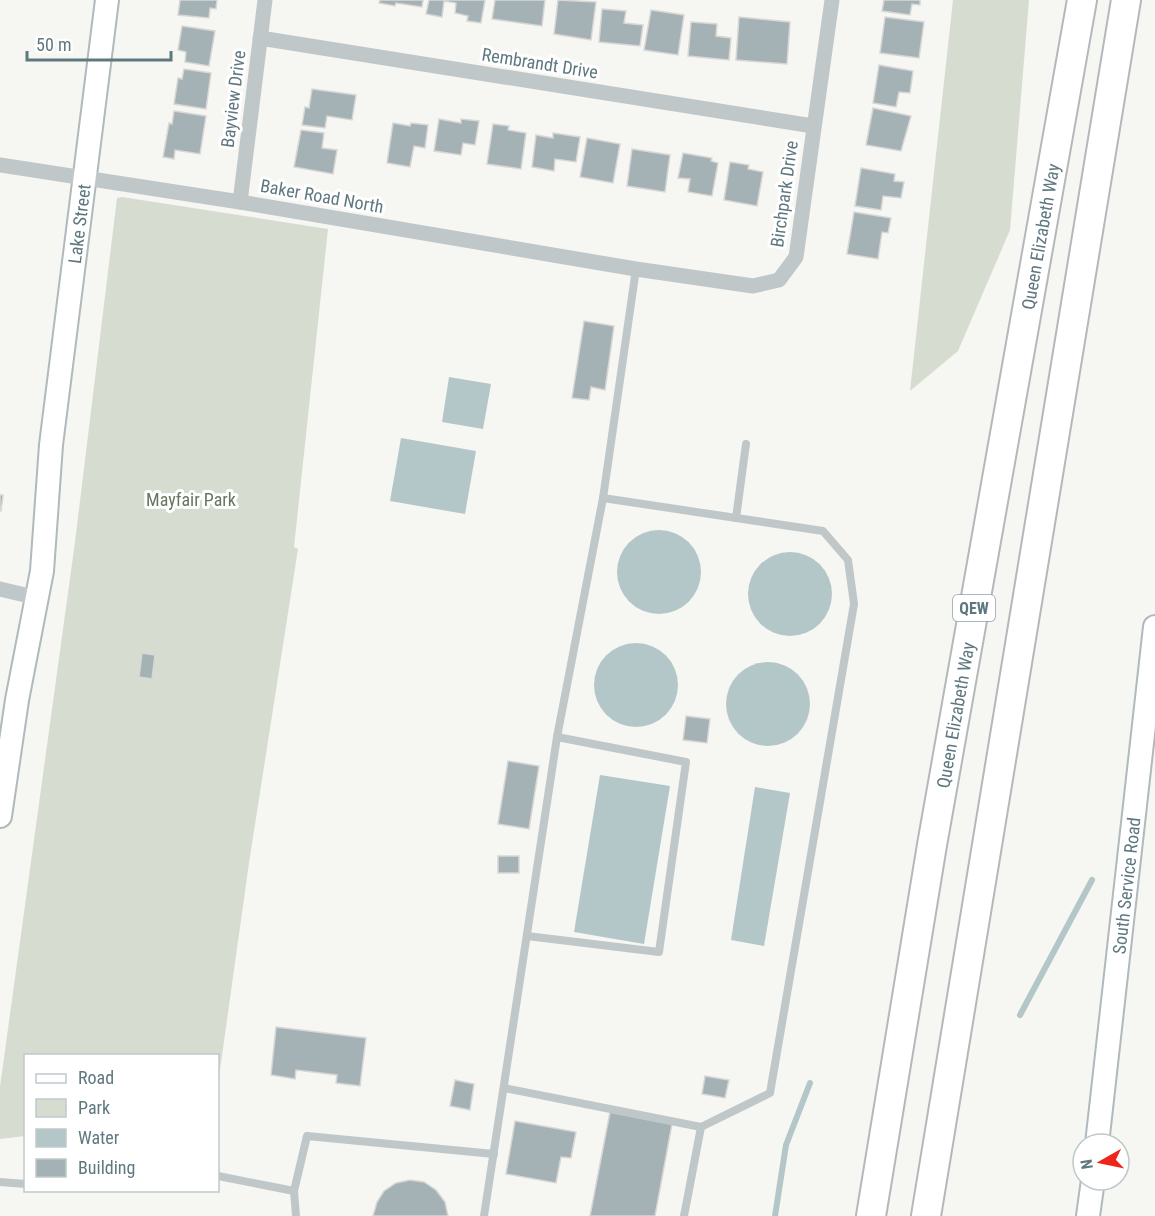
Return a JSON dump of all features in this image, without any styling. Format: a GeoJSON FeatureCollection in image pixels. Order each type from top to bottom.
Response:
{"type":"FeatureCollection","features":[{"type":"Feature","properties":{"kind":"highway","name":"Queen Elizabeth Way"},"geometry":{"type":"LineString","coordinates":[[871,1216],[932,845],[1082,0]]}},
{"type":"Feature","properties":{"kind":"highway"},"geometry":{"type":"LineString","coordinates":[[926,1216],[1126,0]]}},
{"type":"Feature","properties":{"kind":"street","name":"Lake Street"},"geometry":{"type":"LineString","coordinates":[[0,816],[31,596],[42,571],[51,446],[107,0]]}},
{"type":"Feature","properties":{"kind":"street","name":"Bayview Drive"},"geometry":{"type":"LineString","coordinates":[[240,202],[265,0]]}},
{"type":"Feature","properties":{"kind":"street","name":"Birchpark Drive"},"geometry":{"type":"LineString","coordinates":[[636,269],[753,286],[779,280],[796,257],[832,0]]}},
{"type":"Feature","properties":{"kind":"street","name":"Rembrandt Drive"},"geometry":{"type":"LineString","coordinates":[[260,38],[813,126]]}},
{"type":"Feature","properties":{"kind":"street","name":"Baker Road North"},"geometry":{"type":"LineString","coordinates":[[0,165],[240,202],[636,269]]}},
{"type":"Feature","properties":{"kind":"street"},"geometry":{"type":"LineString","coordinates":[[0,589],[31,596]]}},
{"type":"Feature","properties":{"kind":"street","name":"South Service Road"},"geometry":{"type":"LineString","coordinates":[[1098,1132],[1155,627]]}},
{"type":"Feature","properties":{"kind":"street"},"geometry":{"type":"LineString","coordinates":[[1088,1216],[1091,1192]]}},
{"type":"Feature","properties":{"kind":"lane"},"geometry":{"type":"LineString","coordinates":[[484,1216],[557,737],[603,498],[636,269]]}},
{"type":"Feature","properties":{"kind":"lane"},"geometry":{"type":"LineString","coordinates":[[736,518],[746,444]]}},
{"type":"Feature","properties":{"kind":"lane"},"geometry":{"type":"LineString","coordinates":[[504,1088],[702,1126],[770,1093],[854,604],[848,560],[823,531],[603,498]]}},
{"type":"Feature","properties":{"kind":"lane"},"geometry":{"type":"LineString","coordinates":[[527,936],[659,952],[686,762],[557,737]]}},
{"type":"Feature","properties":{"kind":"lane"},"geometry":{"type":"LineString","coordinates":[[684,1216],[702,1126]]}},
{"type":"Feature","properties":{"kind":"lane"},"geometry":{"type":"LineString","coordinates":[[296,1216],[294,1191],[306,1136],[494,1154]]}},
{"type":"Feature","properties":{"kind":"lane"},"geometry":{"type":"LineString","coordinates":[[219,1176],[294,1191]]}},
{"type":"Feature","properties":{"kind":"lane"},"geometry":{"type":"LineString","coordinates":[[0,1182],[24,1184]]}},
{"type":"Feature","properties":{"kind":"green space"},"geometry":{"type":"Polygon","coordinates":[[[953,0],[1029,0],[1010,230],[958,351],[910,391],[953,0]]]}},
{"type":"Feature","properties":{"kind":"green space","name":"Mayfair Park"},"geometry":{"type":"Polygon","coordinates":[[[117,198],[328,229],[294,547],[298,549],[249,863],[219,1077],[219,1054],[24,1054],[24,1136],[0,1139],[0,1087],[75,542],[117,198]]]}},
{"type":"Feature","properties":{"kind":"water"},"geometry":{"type":"Polygon","coordinates":[[[449,377],[491,384],[483,429],[442,422],[449,377]]]}},
{"type":"Feature","properties":{"kind":"water"},"geometry":{"type":"Polygon","coordinates":[[[401,438],[476,451],[465,514],[390,501],[401,438]]]}},
{"type":"Feature","properties":{"kind":"water"},"geometry":{"type":"Polygon","coordinates":[[[659,530],[675,533],[689,542],[698,556],[701,572],[698,588],[689,602],[675,611],[659,614],[643,611],[629,602],[620,588],[617,572],[620,556],[629,542],[643,533],[659,530]]]}},
{"type":"Feature","properties":{"kind":"water"},"geometry":{"type":"Polygon","coordinates":[[[790,552],[806,555],[820,564],[829,578],[832,594],[829,610],[820,624],[806,633],[790,636],[774,633],[760,624],[751,610],[748,594],[751,578],[760,564],[774,555],[790,552]]]}},
{"type":"Feature","properties":{"kind":"water"},"geometry":{"type":"Polygon","coordinates":[[[636,643],[652,646],[666,655],[675,669],[678,685],[675,701],[666,715],[652,724],[636,727],[620,724],[606,715],[597,701],[594,685],[597,669],[606,655],[620,646],[636,643]]]}},
{"type":"Feature","properties":{"kind":"water"},"geometry":{"type":"Polygon","coordinates":[[[768,662],[784,665],[798,674],[807,688],[810,704],[807,720],[798,734],[784,743],[768,746],[752,743],[738,734],[729,720],[726,704],[729,688],[738,674],[752,665],[768,662]]]}},
{"type":"Feature","properties":{"kind":"water"},"geometry":{"type":"Polygon","coordinates":[[[600,775],[670,786],[644,944],[574,932],[600,775]]]}},
{"type":"Feature","properties":{"kind":"water"},"geometry":{"type":"Polygon","coordinates":[[[755,787],[790,793],[764,946],[731,940],[755,787]]]}},
{"type":"Feature","properties":{"kind":"building"},"geometry":{"type":"Polygon","coordinates":[[[180,0],[217,0],[216,9],[210,8],[209,18],[178,15],[180,0]]]}},
{"type":"Feature","properties":{"kind":"building"},"geometry":{"type":"Polygon","coordinates":[[[380,0],[423,0],[422,7],[396,3],[395,6],[379,3],[380,0]]]}},
{"type":"Feature","properties":{"kind":"building"},"geometry":{"type":"Polygon","coordinates":[[[429,0],[485,0],[481,23],[467,21],[468,16],[455,13],[456,3],[444,1],[442,17],[426,14],[429,0]]]}},
{"type":"Feature","properties":{"kind":"building"},"geometry":{"type":"Polygon","coordinates":[[[495,0],[545,0],[542,26],[492,19],[495,0]]]}},
{"type":"Feature","properties":{"kind":"building"},"geometry":{"type":"Polygon","coordinates":[[[558,0],[596,2],[591,40],[554,34],[558,0]]]}},
{"type":"Feature","properties":{"kind":"building"},"geometry":{"type":"Polygon","coordinates":[[[884,0],[920,0],[920,5],[912,4],[910,15],[882,11],[884,0]]]}},
{"type":"Feature","properties":{"kind":"building"},"geometry":{"type":"Polygon","coordinates":[[[602,9],[626,11],[624,23],[643,25],[640,46],[599,42],[602,9]]]}},
{"type":"Feature","properties":{"kind":"building"},"geometry":{"type":"Polygon","coordinates":[[[651,10],[684,15],[678,55],[644,50],[651,10]]]}},
{"type":"Feature","properties":{"kind":"building"},"geometry":{"type":"Polygon","coordinates":[[[739,17],[790,22],[787,64],[736,60],[739,17]]]}},
{"type":"Feature","properties":{"kind":"building"},"geometry":{"type":"Polygon","coordinates":[[[885,17],[924,22],[919,58],[880,53],[885,17]]]}},
{"type":"Feature","properties":{"kind":"building"},"geometry":{"type":"Polygon","coordinates":[[[691,22],[717,24],[716,36],[731,38],[729,60],[688,56],[691,22]]]}},
{"type":"Feature","properties":{"kind":"building"},"geometry":{"type":"Polygon","coordinates":[[[182,26],[215,31],[209,66],[185,62],[186,52],[178,50],[182,26]]]}},
{"type":"Feature","properties":{"kind":"building"},"geometry":{"type":"Polygon","coordinates":[[[879,65],[913,71],[910,93],[899,92],[896,107],[873,103],[879,65]]]}},
{"type":"Feature","properties":{"kind":"building"},"geometry":{"type":"Polygon","coordinates":[[[184,69],[211,73],[206,109],[174,104],[178,78],[182,79],[184,69]]]}},
{"type":"Feature","properties":{"kind":"building"},"geometry":{"type":"Polygon","coordinates":[[[312,89],[356,95],[352,120],[327,116],[325,128],[302,125],[305,107],[309,108],[312,89]]]}},
{"type":"Feature","properties":{"kind":"building"},"geometry":{"type":"Polygon","coordinates":[[[873,108],[911,116],[901,151],[866,145],[873,108]]]}},
{"type":"Feature","properties":{"kind":"building"},"geometry":{"type":"Polygon","coordinates":[[[174,111],[206,116],[200,154],[175,150],[174,159],[163,157],[169,123],[172,124],[174,111]]]}},
{"type":"Feature","properties":{"kind":"building"},"geometry":{"type":"Polygon","coordinates":[[[439,119],[461,123],[461,119],[479,121],[475,145],[463,143],[461,155],[434,151],[439,119]]]}},
{"type":"Feature","properties":{"kind":"building"},"geometry":{"type":"Polygon","coordinates":[[[393,123],[410,126],[411,123],[428,125],[425,148],[414,146],[410,167],[387,163],[393,123]]]}},
{"type":"Feature","properties":{"kind":"building"},"geometry":{"type":"Polygon","coordinates":[[[493,124],[509,126],[508,130],[526,133],[521,169],[487,164],[493,124]]]}},
{"type":"Feature","properties":{"kind":"building"},"geometry":{"type":"Polygon","coordinates":[[[301,130],[324,133],[322,148],[337,150],[333,174],[294,167],[301,130]]]}},
{"type":"Feature","properties":{"kind":"building"},"geometry":{"type":"Polygon","coordinates":[[[553,133],[580,137],[576,162],[555,159],[554,171],[532,167],[536,135],[553,138],[553,133]]]}},
{"type":"Feature","properties":{"kind":"building"},"geometry":{"type":"Polygon","coordinates":[[[587,138],[620,144],[613,183],[580,177],[587,138]]]}},
{"type":"Feature","properties":{"kind":"building"},"geometry":{"type":"Polygon","coordinates":[[[632,149],[670,155],[665,192],[627,186],[632,149]]]}},
{"type":"Feature","properties":{"kind":"building"},"geometry":{"type":"Polygon","coordinates":[[[683,153],[712,158],[711,161],[718,163],[712,196],[688,192],[690,179],[678,178],[683,153]]]}},
{"type":"Feature","properties":{"kind":"building"},"geometry":{"type":"Polygon","coordinates":[[[730,162],[749,165],[748,169],[763,172],[757,206],[724,200],[730,162]]]}},
{"type":"Feature","properties":{"kind":"building"},"geometry":{"type":"Polygon","coordinates":[[[861,168],[895,174],[894,181],[904,182],[901,198],[883,196],[881,210],[855,206],[861,168]]]}},
{"type":"Feature","properties":{"kind":"building"},"geometry":{"type":"Polygon","coordinates":[[[854,212],[891,218],[888,233],[882,232],[878,259],[847,254],[854,212]]]}},
{"type":"Feature","properties":{"kind":"building"},"geometry":{"type":"Polygon","coordinates":[[[584,321],[614,326],[605,390],[591,387],[589,400],[572,398],[584,321]]]}},
{"type":"Feature","properties":{"kind":"building"},"geometry":{"type":"Polygon","coordinates":[[[0,495],[3,495],[1,511],[0,511],[0,495]]]}},
{"type":"Feature","properties":{"kind":"building"},"geometry":{"type":"Polygon","coordinates":[[[142,653],[155,655],[152,679],[139,677],[142,653]]]}},
{"type":"Feature","properties":{"kind":"building"},"geometry":{"type":"Polygon","coordinates":[[[686,716],[710,719],[707,743],[683,740],[686,716]]]}},
{"type":"Feature","properties":{"kind":"building"},"geometry":{"type":"Polygon","coordinates":[[[508,761],[539,766],[529,829],[498,824],[508,761]]]}},
{"type":"Feature","properties":{"kind":"building"},"geometry":{"type":"Polygon","coordinates":[[[498,856],[519,856],[519,873],[498,873],[498,856]]]}},
{"type":"Feature","properties":{"kind":"building"},"geometry":{"type":"Polygon","coordinates":[[[276,1027],[366,1038],[360,1086],[336,1083],[337,1075],[296,1070],[295,1079],[271,1075],[276,1027]]]}},
{"type":"Feature","properties":{"kind":"building"},"geometry":{"type":"Polygon","coordinates":[[[705,1076],[729,1080],[725,1098],[702,1094],[705,1076]]]}},
{"type":"Feature","properties":{"kind":"building"},"geometry":{"type":"Polygon","coordinates":[[[455,1080],[474,1084],[470,1110],[450,1106],[455,1080]]]}},
{"type":"Feature","properties":{"kind":"building"},"geometry":{"type":"Polygon","coordinates":[[[610,1112],[672,1124],[655,1216],[590,1216],[610,1112]]]}},
{"type":"Feature","properties":{"kind":"building"},"geometry":{"type":"Polygon","coordinates":[[[515,1121],[576,1132],[571,1158],[561,1157],[556,1183],[506,1174],[515,1121]]]}},
{"type":"Feature","properties":{"kind":"building"},"geometry":{"type":"Polygon","coordinates":[[[410,1180],[424,1182],[436,1190],[445,1202],[448,1216],[373,1216],[377,1202],[384,1191],[396,1183],[410,1180]]]}},
{"type":"Feature","properties":{"kind":"waterway"},"geometry":{"type":"LineString","coordinates":[[1020,1015],[1092,880]]}},
{"type":"Feature","properties":{"kind":"waterway"},"geometry":{"type":"LineString","coordinates":[[775,1216],[786,1145],[810,1083]]}}]}
